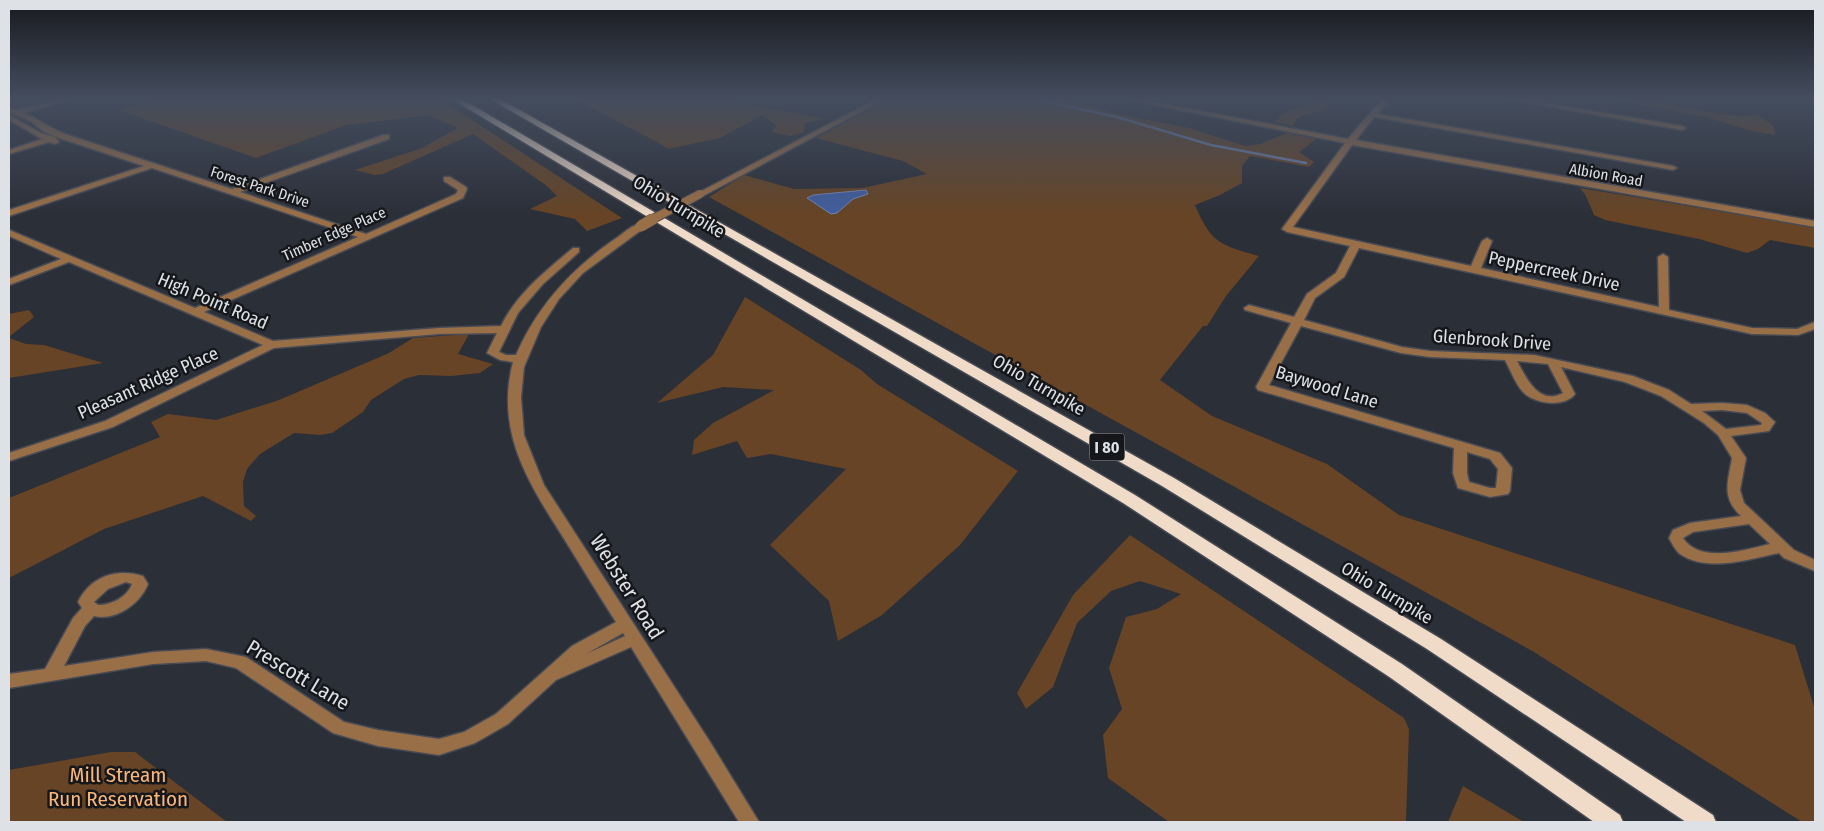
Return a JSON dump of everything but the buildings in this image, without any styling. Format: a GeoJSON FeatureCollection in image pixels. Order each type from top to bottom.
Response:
{"type":"FeatureCollection","features":[{"type":"Feature","properties":{"kind":"highway","name":"Ohio Turnpike"},"geometry":{"type":"LineString","coordinates":[[521,138],[1129,499],[1395,670],[1612,822]]}},
{"type":"Feature","properties":{"kind":"highway","name":"Ohio Turnpike"},"geometry":{"type":"LineString","coordinates":[[562,138],[1168,482],[1434,644],[1705,822]]}},
{"type":"Feature","properties":{"kind":"street","name":"Forest Park Drive"},"geometry":{"type":"LineString","coordinates":[[46,138],[354,241]]}},
{"type":"Feature","properties":{"kind":"street"},"geometry":{"type":"LineString","coordinates":[[9,152],[56,138]]}},
{"type":"Feature","properties":{"kind":"street","name":"Forest Park Drive"},"geometry":{"type":"LineString","coordinates":[[67,138],[364,236]]}},
{"type":"Feature","properties":{"kind":"street"},"geometry":{"type":"LineString","coordinates":[[220,197],[384,138]]}},
{"type":"Feature","properties":{"kind":"street","name":"Webster Road"},"geometry":{"type":"LineString","coordinates":[[748,822],[537,485],[518,437],[516,391],[520,359],[552,302],[571,280],[593,260],[641,226],[807,138]]}},
{"type":"Feature","properties":{"kind":"street","name":"Albion Road"},"geometry":{"type":"LineString","coordinates":[[1328,138],[1634,194],[1815,224]]}},
{"type":"Feature","properties":{"kind":"street"},"geometry":{"type":"LineString","coordinates":[[1350,142],[1354,138]]}},
{"type":"Feature","properties":{"kind":"street"},"geometry":{"type":"LineString","coordinates":[[1502,138],[1673,168]]}},
{"type":"Feature","properties":{"kind":"street","name":"Peppercreek Drive"},"geometry":{"type":"LineString","coordinates":[[1350,142],[1287,229],[1752,331],[1798,332],[1815,325]]}},
{"type":"Feature","properties":{"kind":"street"},"geometry":{"type":"LineString","coordinates":[[9,213],[151,166]]}},
{"type":"Feature","properties":{"kind":"street","name":"Timber Edge Place"},"geometry":{"type":"LineString","coordinates":[[196,312],[364,236],[460,196],[463,189],[447,178]]}},
{"type":"Feature","properties":{"kind":"street","name":"High Point Road"},"geometry":{"type":"LineString","coordinates":[[9,233],[272,345],[438,331],[505,329]]}},
{"type":"Feature","properties":{"kind":"street"},"geometry":{"type":"LineString","coordinates":[[1475,270],[1487,241]]}},
{"type":"Feature","properties":{"kind":"street","name":"Baywood Lane"},"geometry":{"type":"LineString","coordinates":[[1356,244],[1340,274],[1311,296],[1262,387],[1461,446]]}},
{"type":"Feature","properties":{"kind":"street"},"geometry":{"type":"LineString","coordinates":[[520,359],[504,358],[492,353],[513,312],[539,282],[576,250]]}},
{"type":"Feature","properties":{"kind":"street"},"geometry":{"type":"LineString","coordinates":[[1663,257],[1664,312]]}},
{"type":"Feature","properties":{"kind":"street"},"geometry":{"type":"LineString","coordinates":[[9,282],[69,259]]}},
{"type":"Feature","properties":{"kind":"street","name":"Glenbrook Drive"},"geometry":{"type":"LineString","coordinates":[[1249,308],[1401,350],[1430,354],[1509,356],[1552,362],[1629,379],[1665,393],[1691,408],[1723,433],[1739,458],[1733,490],[1738,505],[1789,554],[1815,566]]}},
{"type":"Feature","properties":{"kind":"street","name":"Pleasant Ridge Place"},"geometry":{"type":"LineString","coordinates":[[9,457],[109,424],[272,345]]}},
{"type":"Feature","properties":{"kind":"street"},"geometry":{"type":"LineString","coordinates":[[1509,356],[1529,391],[1540,396],[1558,399],[1568,394],[1568,389],[1552,362]]}},
{"type":"Feature","properties":{"kind":"street"},"geometry":{"type":"LineString","coordinates":[[1691,408],[1745,408],[1762,415],[1769,422],[1765,428],[1723,433]]}},
{"type":"Feature","properties":{"kind":"street"},"geometry":{"type":"LineString","coordinates":[[1751,519],[1690,528],[1678,533],[1676,538],[1683,549],[1712,558],[1727,558],[1782,547]]}},
{"type":"Feature","properties":{"kind":"street"},"geometry":{"type":"LineString","coordinates":[[50,675],[79,622],[91,610]]}},
{"type":"Feature","properties":{"kind":"street","name":"Prescott Lane"},"geometry":{"type":"LineString","coordinates":[[9,682],[153,658],[206,655],[240,662],[339,728],[378,738],[439,747],[468,738],[502,720],[545,682],[630,631]]}},
{"type":"Feature","properties":{"kind":"green space"},"geometry":{"type":"Polygon","coordinates":[[[198,138],[311,138],[256,158],[198,138]]]}},
{"type":"Feature","properties":{"kind":"green space"},"geometry":{"type":"Polygon","coordinates":[[[440,138],[464,138],[383,174],[375,175],[355,170],[422,148],[440,138]]]}},
{"type":"Feature","properties":{"kind":"green space"},"geometry":{"type":"Polygon","coordinates":[[[478,138],[499,138],[622,218],[587,231],[575,219],[530,209],[557,196],[547,186],[478,138]]]}},
{"type":"Feature","properties":{"kind":"green space"},"geometry":{"type":"Polygon","coordinates":[[[649,138],[720,138],[668,149],[649,138]]]}},
{"type":"Feature","properties":{"kind":"green space"},"geometry":{"type":"Polygon","coordinates":[[[816,138],[1219,138],[1245,146],[1260,144],[1275,138],[1316,139],[1299,152],[1314,162],[1309,167],[1250,156],[1242,166],[1242,183],[1220,195],[1195,205],[1206,227],[1218,241],[1235,249],[1259,256],[1226,296],[1207,326],[1203,326],[1160,380],[1212,416],[1327,464],[1399,515],[1795,645],[1815,710],[1815,822],[1802,822],[1534,652],[709,197],[744,175],[794,189],[862,188],[927,174],[903,161],[816,138]]]}},
{"type":"Feature","properties":{"kind":"green space"},"geometry":{"type":"Polygon","coordinates":[[[1580,188],[1815,227],[1815,248],[1770,240],[1758,249],[1747,253],[1699,239],[1605,220],[1594,215],[1586,196],[1580,188]]]}},
{"type":"Feature","properties":{"kind":"green space"},"geometry":{"type":"Polygon","coordinates":[[[745,297],[861,370],[877,384],[1018,471],[960,545],[882,615],[838,641],[829,601],[770,545],[846,469],[771,454],[747,458],[737,441],[692,455],[694,440],[713,423],[774,390],[723,387],[657,403],[713,355],[745,297]]]}},
{"type":"Feature","properties":{"kind":"green space"},"geometry":{"type":"Polygon","coordinates":[[[29,310],[34,317],[9,337],[9,314],[29,310]]]}},
{"type":"Feature","properties":{"kind":"green space"},"geometry":{"type":"Polygon","coordinates":[[[469,334],[458,354],[493,364],[480,373],[451,376],[419,375],[404,379],[371,400],[363,412],[332,433],[320,435],[294,433],[260,454],[247,469],[243,482],[244,506],[256,516],[251,521],[203,496],[104,529],[9,578],[9,498],[160,437],[151,422],[168,414],[216,420],[279,400],[389,353],[413,338],[469,334]]]}},
{"type":"Feature","properties":{"kind":"green space"},"geometry":{"type":"Polygon","coordinates":[[[9,338],[26,344],[44,345],[103,363],[9,378],[9,338]]]}},
{"type":"Feature","properties":{"kind":"green space"},"geometry":{"type":"Polygon","coordinates":[[[1130,535],[1404,718],[1409,729],[1406,822],[1169,822],[1108,778],[1103,735],[1122,709],[1109,668],[1126,617],[1157,609],[1181,594],[1140,581],[1111,591],[1077,623],[1053,687],[1026,709],[1017,693],[1073,595],[1130,535]]]}},
{"type":"Feature","properties":{"kind":"green space","name":"Mill Stream Run Reservation"},"geometry":{"type":"Polygon","coordinates":[[[111,752],[135,752],[227,822],[9,822],[9,770],[111,752]]]}},
{"type":"Feature","properties":{"kind":"green space"},"geometry":{"type":"Polygon","coordinates":[[[1463,786],[1524,822],[1448,822],[1463,786]]]}},
{"type":"Feature","properties":{"kind":"water"},"geometry":{"type":"Polygon","coordinates":[[[866,190],[868,194],[853,199],[837,213],[831,214],[807,198],[813,195],[866,190]]]}},
{"type":"Feature","properties":{"kind":"waterway"},"geometry":{"type":"LineString","coordinates":[[1187,138],[1211,145],[1306,163]]}}]}
